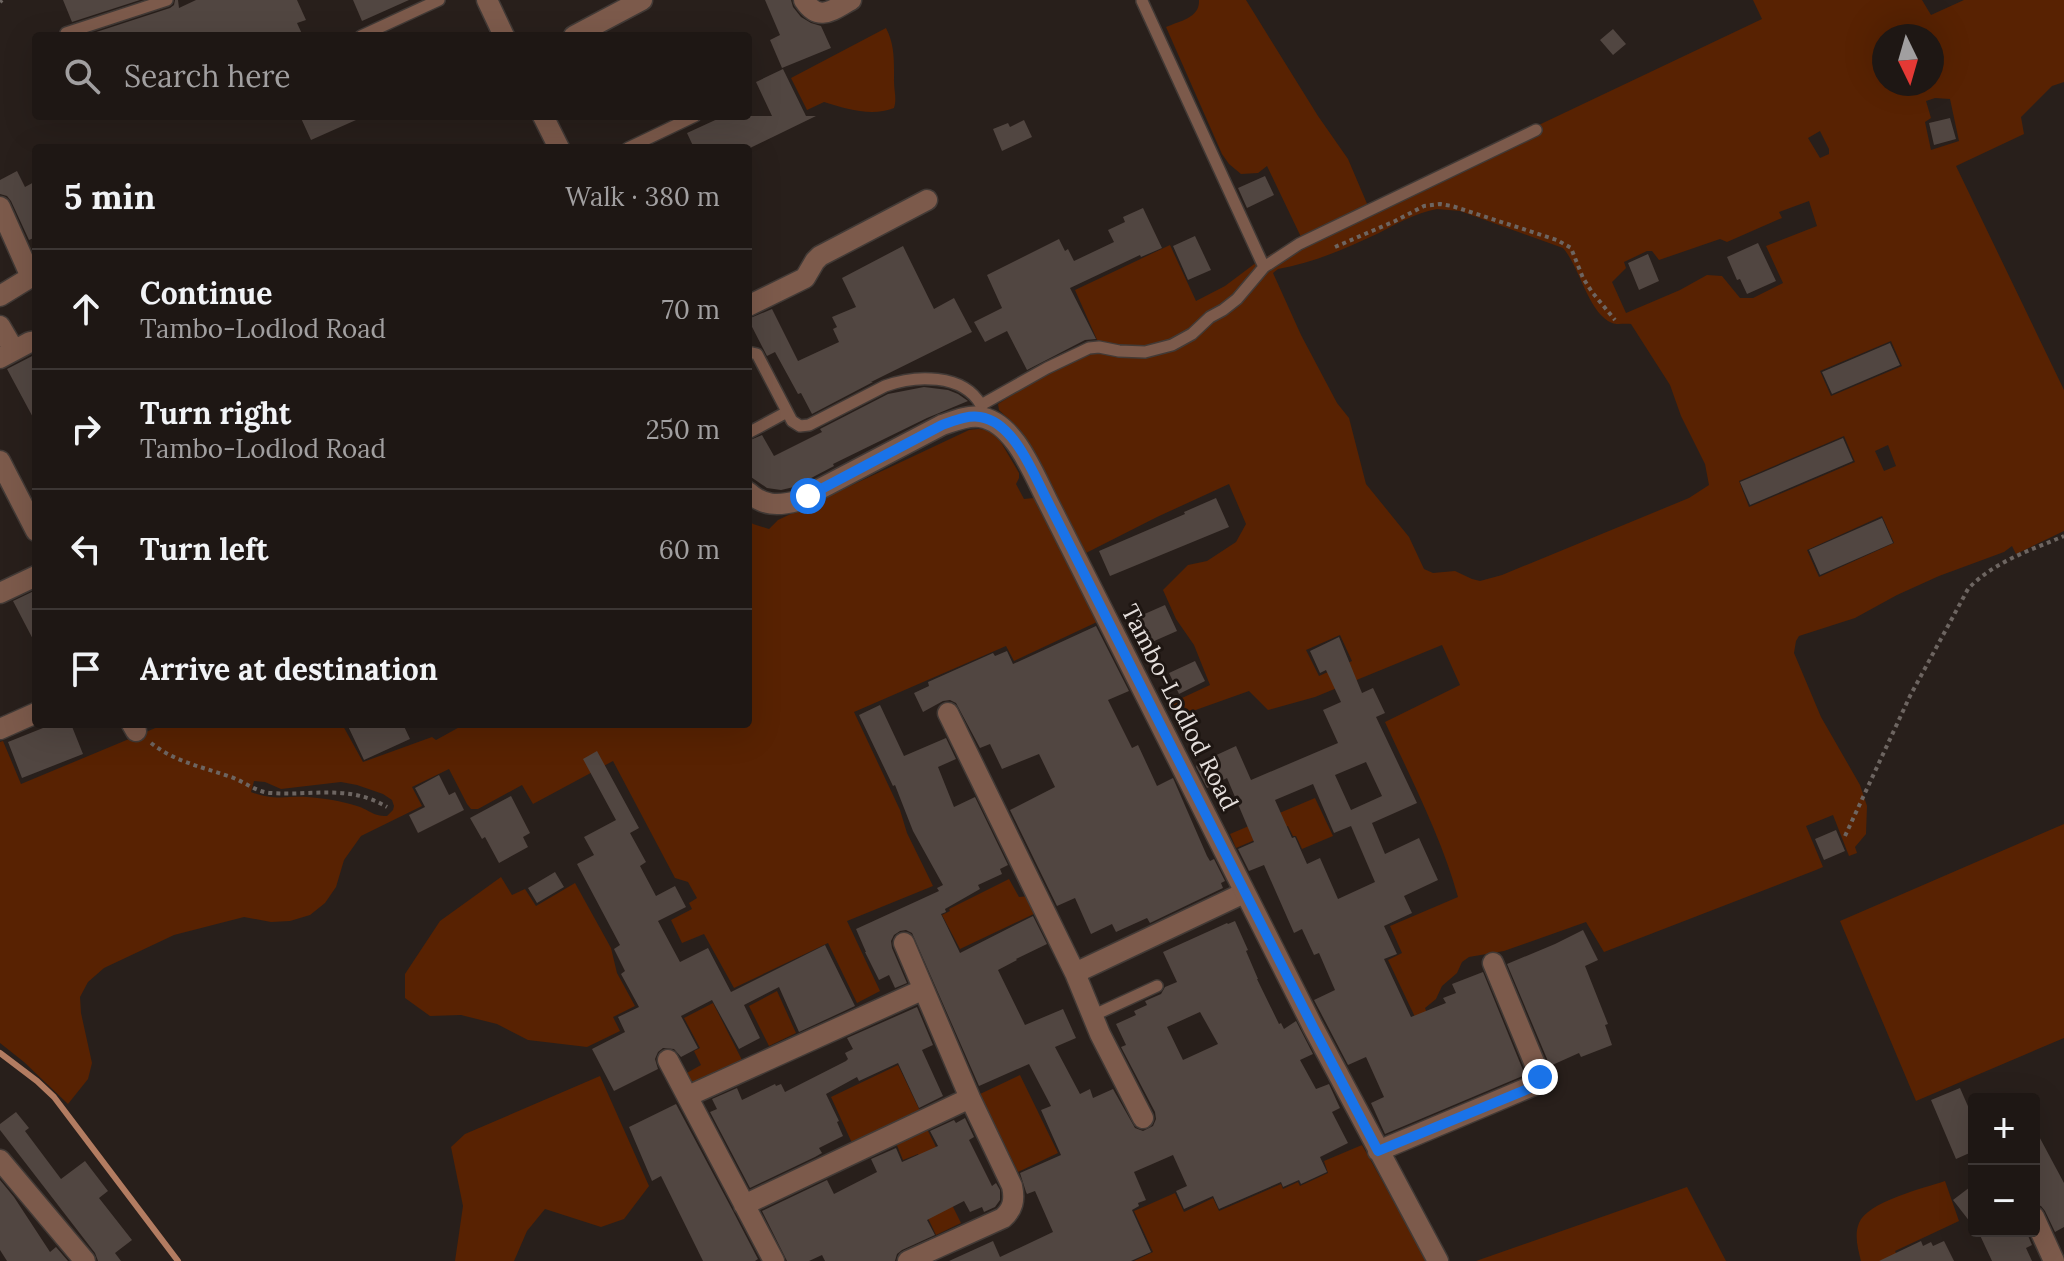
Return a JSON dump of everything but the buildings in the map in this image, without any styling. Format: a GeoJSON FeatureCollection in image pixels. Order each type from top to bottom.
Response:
{"type":"FeatureCollection","features":[{"type":"Feature","properties":{"kind":"street"},"geometry":{"type":"LineString","coordinates":[[487,0],[502,32]]}},
{"type":"Feature","properties":{"kind":"street"},"geometry":{"type":"LineString","coordinates":[[582,32],[642,0]]}},
{"type":"Feature","properties":{"kind":"street"},"geometry":{"type":"LineString","coordinates":[[804,0],[812,10],[821,13],[851,0]]}},
{"type":"Feature","properties":{"kind":"street"},"geometry":{"type":"LineString","coordinates":[[545,120],[557,144]]}},
{"type":"Feature","properties":{"kind":"street"},"geometry":{"type":"LineString","coordinates":[[752,304],[805,278],[820,256],[927,200]]}},
{"type":"Feature","properties":{"kind":"street"},"geometry":{"type":"LineString","coordinates":[[0,207],[32,273]]}},
{"type":"Feature","properties":{"kind":"street"},"geometry":{"type":"LineString","coordinates":[[0,296],[32,278]]}},
{"type":"Feature","properties":{"kind":"street"},"geometry":{"type":"LineString","coordinates":[[0,326],[7,354],[32,342]]}},
{"type":"Feature","properties":{"kind":"street"},"geometry":{"type":"LineString","coordinates":[[752,495],[768,504],[797,501],[942,425],[980,411]]}},
{"type":"Feature","properties":{"kind":"street","name":"Tambo-Lodlod Road"},"geometry":{"type":"LineString","coordinates":[[980,411],[1015,441],[1025,457],[1244,893],[1438,1261]]}},
{"type":"Feature","properties":{"kind":"street"},"geometry":{"type":"LineString","coordinates":[[0,461],[32,523]]}},
{"type":"Feature","properties":{"kind":"street"},"geometry":{"type":"LineString","coordinates":[[0,593],[32,578]]}},
{"type":"Feature","properties":{"kind":"street"},"geometry":{"type":"LineString","coordinates":[[948,713],[1143,1118]]}},
{"type":"Feature","properties":{"kind":"street"},"geometry":{"type":"LineString","coordinates":[[0,729],[32,715]]}},
{"type":"Feature","properties":{"kind":"street"},"geometry":{"type":"LineString","coordinates":[[1075,973],[1244,893]]}},
{"type":"Feature","properties":{"kind":"street"},"geometry":{"type":"LineString","coordinates":[[904,943],[922,990],[1012,1186],[1013,1204],[1003,1218],[908,1261]]}},
{"type":"Feature","properties":{"kind":"street"},"geometry":{"type":"LineString","coordinates":[[1378,1151],[1535,1086],[1539,1081],[1539,1074],[1493,963]]}},
{"type":"Feature","properties":{"kind":"street"},"geometry":{"type":"LineString","coordinates":[[688,1096],[922,990]]}},
{"type":"Feature","properties":{"kind":"street"},"geometry":{"type":"LineString","coordinates":[[668,1060],[774,1261]]}},
{"type":"Feature","properties":{"kind":"street"},"geometry":{"type":"LineString","coordinates":[[744,1205],[970,1098]]}},
{"type":"Feature","properties":{"kind":"street"},"geometry":{"type":"LineString","coordinates":[[0,1160],[85,1261]]}},
{"type":"Feature","properties":{"kind":"street"},"geometry":{"type":"LineString","coordinates":[[2040,1230],[2054,1261]]}},
{"type":"Feature","properties":{"kind":"lane"},"geometry":{"type":"LineString","coordinates":[[69,32],[167,0]]}},
{"type":"Feature","properties":{"kind":"lane"},"geometry":{"type":"LineString","coordinates":[[370,32],[439,0]]}},
{"type":"Feature","properties":{"kind":"lane"},"geometry":{"type":"LineString","coordinates":[[1142,1],[1264,267]]}},
{"type":"Feature","properties":{"kind":"lane"},"geometry":{"type":"LineString","coordinates":[[636,144],[687,120]]}},
{"type":"Feature","properties":{"kind":"lane"},"geometry":{"type":"LineString","coordinates":[[752,353],[761,361],[795,424],[804,426],[885,386],[913,379],[958,384],[976,396],[980,411],[1047,368],[1089,348],[1145,352],[1172,345],[1192,334],[1237,299],[1264,267],[1299,244],[1536,130]]}},
{"type":"Feature","properties":{"kind":"lane"},"geometry":{"type":"LineString","coordinates":[[752,431],[787,412]]}},
{"type":"Feature","properties":{"kind":"lane"},"geometry":{"type":"LineString","coordinates":[[1092,1016],[1157,986]]}},
{"type":"Feature","properties":{"kind":"path"},"geometry":{"type":"LineString","coordinates":[[1328,249],[1424,206],[1452,206],[1557,240],[1571,248],[1583,278],[1615,320]]}},
{"type":"Feature","properties":{"kind":"path"},"geometry":{"type":"LineString","coordinates":[[1845,836],[1910,696],[1968,589],[1994,567],[2064,536]]}},
{"type":"Feature","properties":{"kind":"path"},"geometry":{"type":"LineString","coordinates":[[135,728],[165,754],[235,778],[264,792],[344,792],[376,800],[387,807]]}},
{"type":"Feature","properties":{"kind":"shaded area"},"geometry":{"type":"Polygon","coordinates":[[[1199,0],[1246,0],[1348,159],[1368,206],[1762,19],[1753,0],[1922,0],[1931,15],[1964,0],[2064,0],[2064,82],[2052,86],[2021,117],[2024,134],[1956,166],[2064,390],[2064,531],[2016,554],[2012,546],[1897,595],[1855,618],[1799,636],[1794,653],[1821,717],[1860,785],[1867,806],[1866,834],[1855,847],[1857,853],[1849,856],[1833,815],[1806,826],[1823,867],[1816,870],[1604,952],[1586,922],[1504,951],[1469,957],[1442,986],[1436,999],[1425,1008],[1435,1033],[1424,1036],[1388,960],[1402,953],[1390,926],[1458,897],[1434,830],[1385,722],[1460,685],[1442,645],[1315,697],[1268,710],[1249,691],[1176,717],[1169,704],[1210,685],[1194,645],[1176,619],[1163,590],[1188,565],[1207,561],[1236,542],[1246,524],[1229,484],[1086,553],[1031,447],[1020,430],[999,410],[998,404],[1098,342],[1075,290],[1170,245],[1196,301],[1301,237],[1267,166],[1258,173],[1241,174],[1222,154],[1166,27],[1188,18],[1196,11],[1199,0]],[[1950,99],[1926,101],[1931,118],[1925,122],[1931,150],[1959,141],[1950,99]],[[1820,131],[1808,138],[1820,158],[1829,154],[1820,131]],[[1809,201],[1779,212],[1782,218],[1727,242],[1720,239],[1659,260],[1652,251],[1647,251],[1624,262],[1626,268],[1612,282],[1626,313],[1707,275],[1722,276],[1740,298],[1753,298],[1783,283],[1766,246],[1817,226],[1809,201]],[[1437,209],[1407,219],[1342,249],[1273,273],[1301,335],[1337,403],[1349,418],[1366,484],[1409,537],[1424,569],[1433,573],[1455,571],[1480,581],[1502,575],[1689,498],[1709,485],[1705,464],[1681,416],[1670,385],[1631,324],[1612,323],[1597,310],[1563,248],[1460,211],[1437,209]],[[1891,341],[1820,371],[1831,396],[1902,366],[1891,341]],[[1844,436],[1739,481],[1749,507],[1855,462],[1844,436]],[[1888,445],[1875,451],[1884,471],[1896,466],[1888,445]],[[1882,516],[1807,550],[1819,577],[1894,543],[1882,516]],[[1340,635],[1306,650],[1319,676],[1352,661],[1340,635]]]}},
{"type":"Feature","properties":{"kind":"shaded area"},"geometry":{"type":"Polygon","coordinates":[[[886,28],[893,54],[894,108],[868,112],[824,102],[807,110],[791,78],[886,28]]]}},
{"type":"Feature","properties":{"kind":"shaded area"},"geometry":{"type":"Polygon","coordinates":[[[969,430],[990,430],[999,439],[1019,473],[1016,484],[1024,499],[1034,498],[1097,622],[1014,661],[1006,646],[854,712],[933,886],[847,921],[880,991],[857,1003],[828,943],[734,988],[704,934],[682,943],[671,920],[692,909],[689,903],[697,898],[688,882],[675,878],[613,761],[533,804],[522,785],[478,809],[471,809],[467,804],[449,769],[412,787],[422,806],[361,836],[344,860],[336,887],[325,903],[310,915],[271,922],[244,917],[174,935],[104,968],[88,982],[80,997],[92,1063],[88,1079],[68,1104],[0,1043],[0,742],[3,741],[21,784],[155,728],[344,728],[363,762],[432,737],[436,740],[458,728],[752,728],[752,523],[769,529],[778,520],[969,430]],[[254,781],[251,792],[273,797],[332,800],[382,816],[387,816],[394,806],[392,800],[383,794],[341,782],[281,789],[254,781]]]}},
{"type":"Feature","properties":{"kind":"shaded area"},"geometry":{"type":"Polygon","coordinates":[[[1315,798],[1333,836],[1302,849],[1288,826],[1236,848],[1230,834],[1315,798]]]}},
{"type":"Feature","properties":{"kind":"shaded area"},"geometry":{"type":"Polygon","coordinates":[[[2064,824],[2064,1038],[1916,1101],[1840,921],[2064,824]]]}},
{"type":"Feature","properties":{"kind":"shaded area"},"geometry":{"type":"Polygon","coordinates":[[[501,877],[512,895],[525,889],[536,906],[575,883],[611,948],[617,973],[635,1006],[613,1017],[620,1031],[587,1047],[528,1040],[497,1024],[461,1015],[430,1016],[405,998],[405,974],[440,921],[501,877]]]}},
{"type":"Feature","properties":{"kind":"shaded area"},"geometry":{"type":"Polygon","coordinates":[[[1009,879],[1019,897],[1030,896],[1038,912],[960,949],[942,915],[1009,879]]]}},
{"type":"Feature","properties":{"kind":"shaded area"},"geometry":{"type":"Polygon","coordinates":[[[777,991],[796,1033],[769,1046],[749,1006],[777,991]]]}},
{"type":"Feature","properties":{"kind":"shaded area"},"geometry":{"type":"Polygon","coordinates":[[[713,1003],[742,1060],[691,1082],[685,1074],[701,1065],[694,1051],[700,1048],[684,1018],[713,1003]]]}},
{"type":"Feature","properties":{"kind":"shaded area"},"geometry":{"type":"Polygon","coordinates":[[[898,1065],[920,1111],[852,1143],[831,1097],[898,1065]]]}},
{"type":"Feature","properties":{"kind":"shaded area"},"geometry":{"type":"Polygon","coordinates":[[[1020,1075],[1058,1153],[1018,1172],[980,1094],[1020,1075]]]}},
{"type":"Feature","properties":{"kind":"shaded area"},"geometry":{"type":"Polygon","coordinates":[[[600,1076],[649,1186],[624,1219],[601,1227],[545,1209],[527,1231],[514,1261],[455,1261],[463,1206],[451,1147],[465,1134],[600,1076]]]}},
{"type":"Feature","properties":{"kind":"shaded area"},"geometry":{"type":"Polygon","coordinates":[[[927,1129],[947,1169],[946,1193],[961,1223],[936,1235],[926,1214],[923,1166],[918,1154],[903,1160],[896,1143],[927,1129]]]}},
{"type":"Feature","properties":{"kind":"shaded area"},"geometry":{"type":"Polygon","coordinates":[[[1362,1145],[1427,1261],[1134,1261],[1153,1252],[1134,1211],[1175,1193],[1184,1212],[1213,1198],[1219,1211],[1281,1184],[1283,1189],[1298,1182],[1300,1186],[1328,1173],[1324,1161],[1362,1145]]]}},
{"type":"Feature","properties":{"kind":"shaded area"},"geometry":{"type":"Polygon","coordinates":[[[1945,1181],[1959,1221],[1895,1251],[1900,1261],[1861,1261],[1857,1232],[1864,1215],[1884,1202],[1945,1181]]]}},
{"type":"Feature","properties":{"kind":"shaded area"},"geometry":{"type":"Polygon","coordinates":[[[1687,1187],[1726,1261],[1476,1261],[1687,1187]]]}},
{"type":"Feature","properties":{"kind":"waterway"},"geometry":{"type":"LineString","coordinates":[[0,1053],[54,1097],[178,1261]]}},
{"type":"Feature","properties":{"kind":"route"},"geometry":{"type":"LineString","coordinates":[[808,496],[942,425],[971,417],[988,419],[998,425],[1015,441],[1025,457],[1378,1151],[1535,1086],[1540,1077]]}}]}
